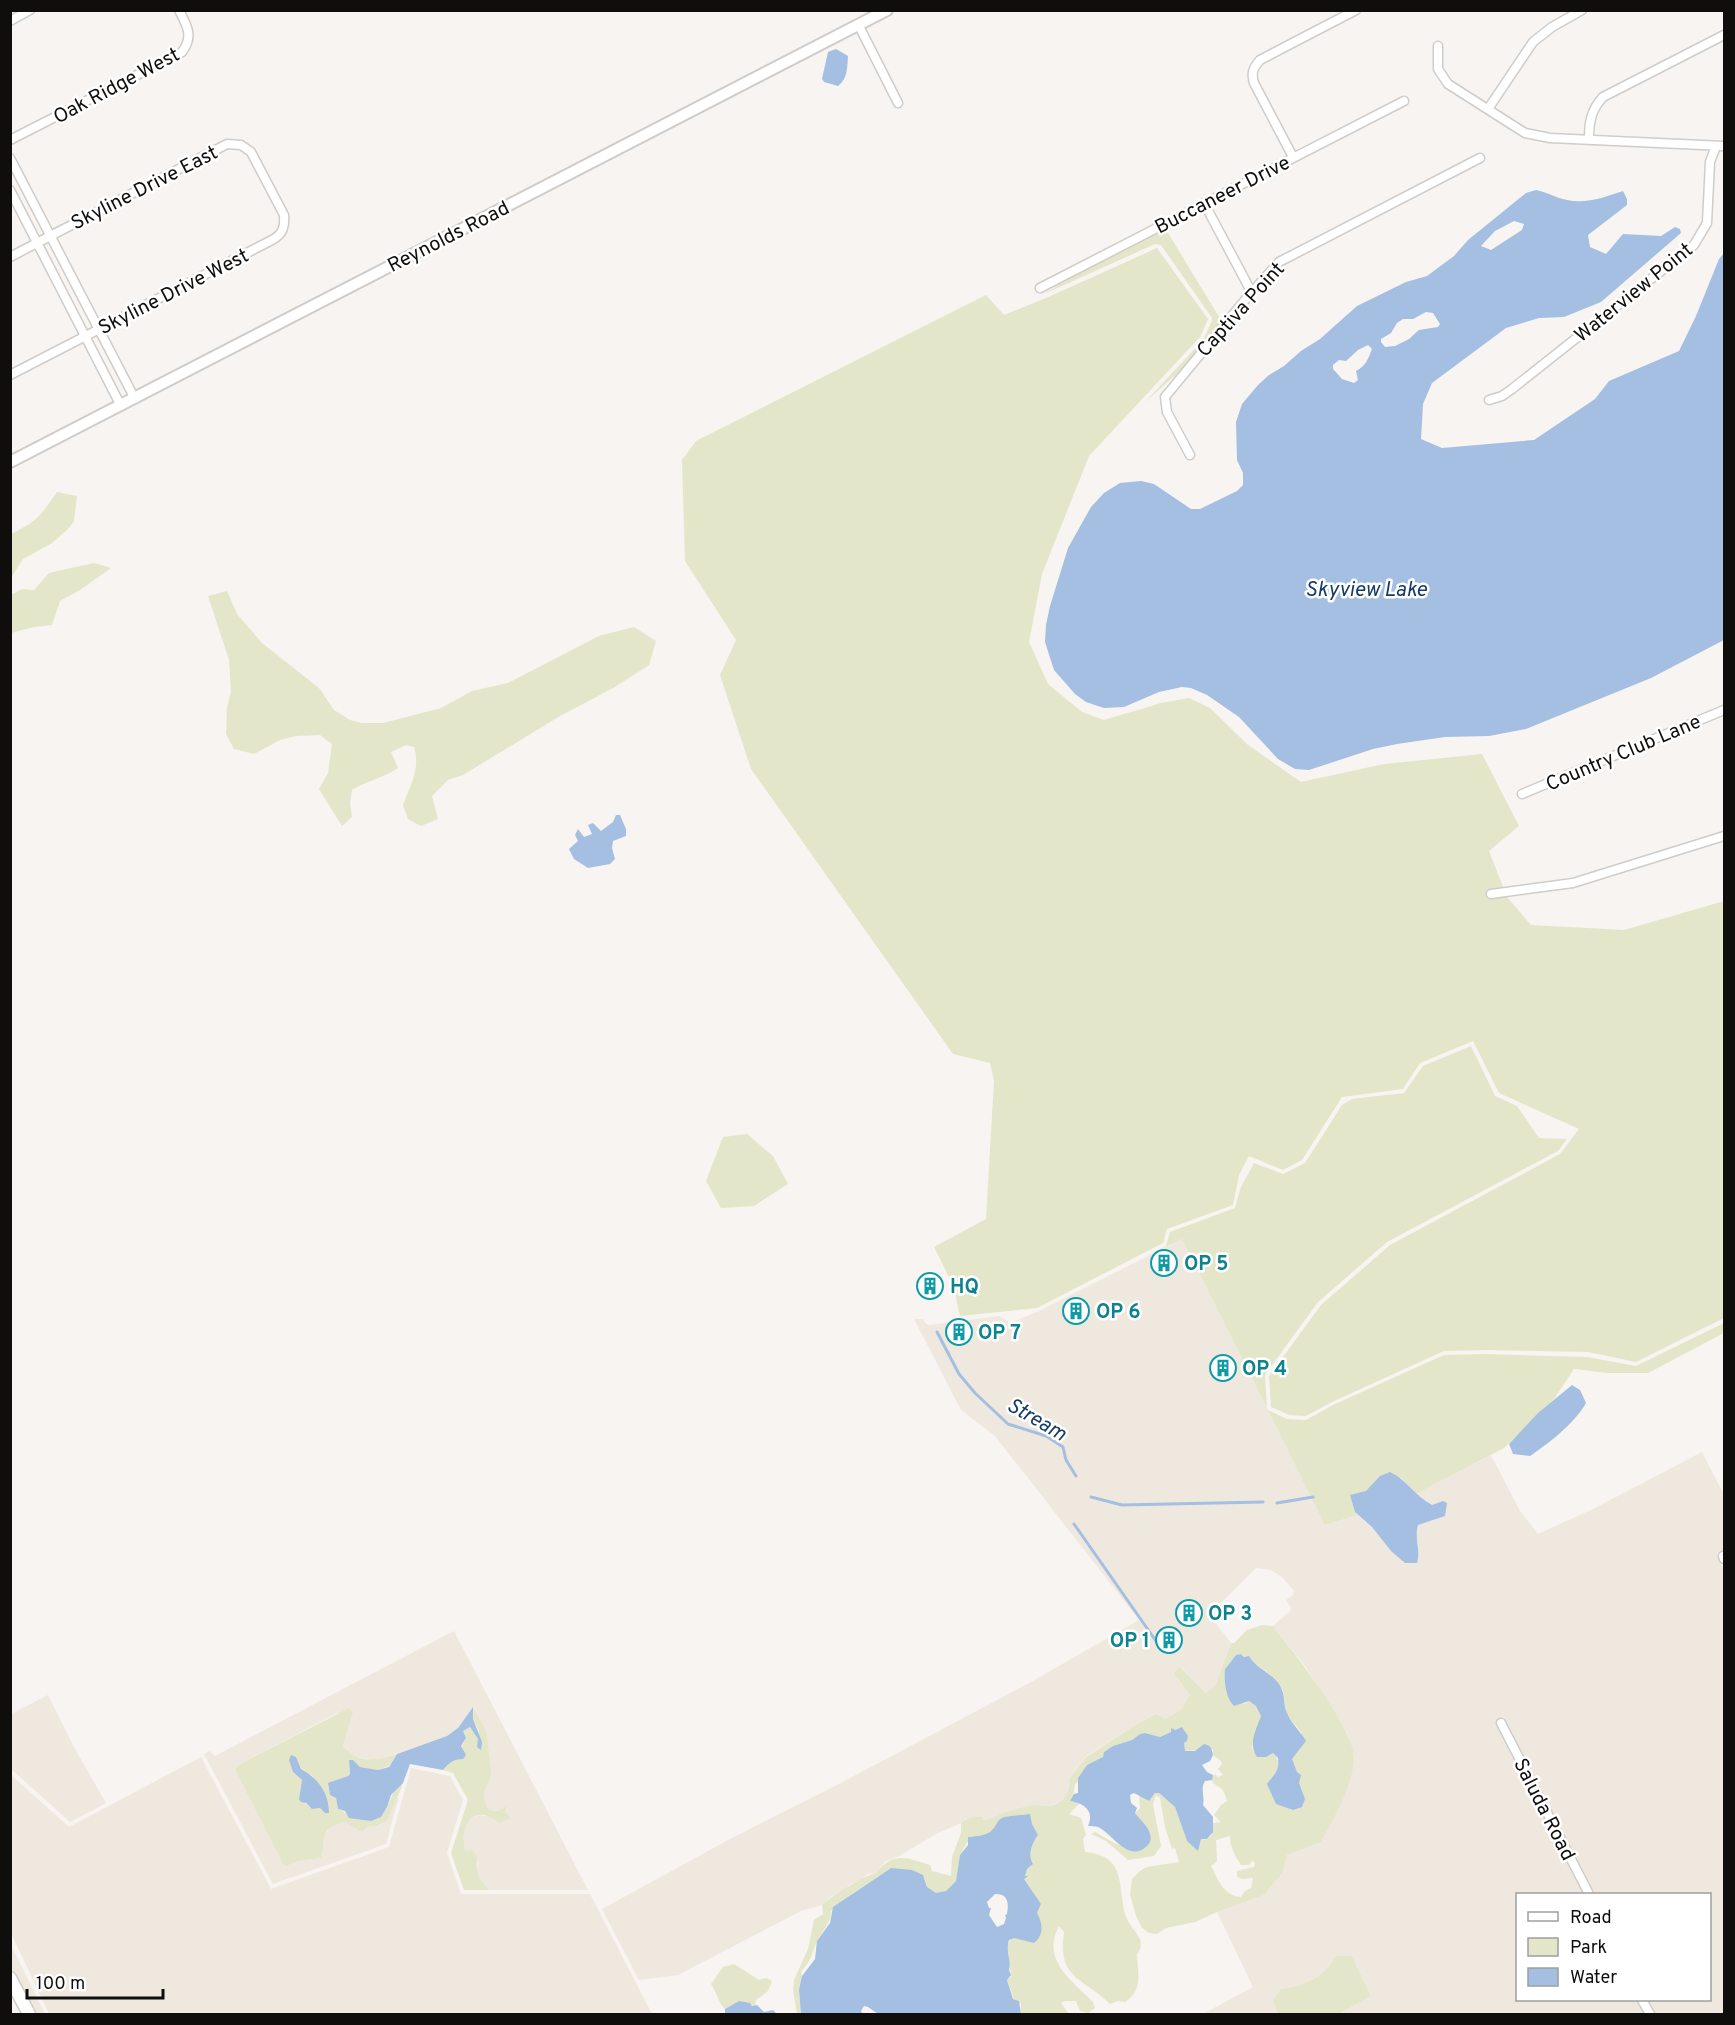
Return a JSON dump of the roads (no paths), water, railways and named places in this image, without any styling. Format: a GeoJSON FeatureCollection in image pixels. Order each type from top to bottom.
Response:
{"type":"FeatureCollection","features":[{"type":"Feature","properties":{"kind":"main road"},"geometry":{"type":"LineString","coordinates":[[10,1978],[29,2014]]}},
{"type":"Feature","properties":{"kind":"street"},"geometry":{"type":"LineString","coordinates":[[10,21],[30,10]]}},
{"type":"Feature","properties":{"kind":"street","name":"Oak Ridge West"},"geometry":{"type":"LineString","coordinates":[[10,140],[182,52],[189,39],[188,29],[179,10]]}},
{"type":"Feature","properties":{"kind":"street","name":"Reynolds Road"},"geometry":{"type":"LineString","coordinates":[[10,462],[887,10]]}},
{"type":"Feature","properties":{"kind":"street"},"geometry":{"type":"LineString","coordinates":[[1293,157],[1254,83],[1251,76],[1253,67],[1260,60],[1356,10]]}},
{"type":"Feature","properties":{"kind":"street"},"geometry":{"type":"LineString","coordinates":[[1488,109],[1533,42],[1552,27],[1581,10]]}},
{"type":"Feature","properties":{"kind":"street"},"geometry":{"type":"LineString","coordinates":[[858,24],[898,103]]}},
{"type":"Feature","properties":{"kind":"street"},"geometry":{"type":"LineString","coordinates":[[1589,139],[1589,122],[1592,112],[1603,97],[1725,35]]}},
{"type":"Feature","properties":{"kind":"street"},"geometry":{"type":"LineString","coordinates":[[1438,46],[1438,69],[1448,84],[1526,133],[1550,138],[1720,146]]}},
{"type":"Feature","properties":{"kind":"street","name":"Buccaneer Drive"},"geometry":{"type":"LineString","coordinates":[[1040,288],[1404,101]]}},
{"type":"Feature","properties":{"kind":"street","name":"Skyline Drive East"},"geometry":{"type":"LineString","coordinates":[[10,257],[227,144],[234,143],[247,148],[265,179]]}},
{"type":"Feature","properties":{"kind":"street","name":"Waterview Point"},"geometry":{"type":"LineString","coordinates":[[1489,400],[1502,396],[1512,389],[1694,245],[1707,223],[1710,162],[1720,146]]}},
{"type":"Feature","properties":{"kind":"street"},"geometry":{"type":"LineString","coordinates":[[10,158],[135,399]]}},
{"type":"Feature","properties":{"kind":"street","name":"Captiva Point"},"geometry":{"type":"LineString","coordinates":[[1190,455],[1167,412],[1165,397],[1273,267],[1480,158]]}},
{"type":"Feature","properties":{"kind":"street","name":"Skyline Drive West"},"geometry":{"type":"LineString","coordinates":[[10,375],[278,236],[285,225],[284,215],[265,179]]}},
{"type":"Feature","properties":{"kind":"street"},"geometry":{"type":"LineString","coordinates":[[10,190],[121,406]]}},
{"type":"Feature","properties":{"kind":"street"},"geometry":{"type":"LineString","coordinates":[[1204,204],[1252,293]]}},
{"type":"Feature","properties":{"kind":"street","name":"Country Club Lane"},"geometry":{"type":"LineString","coordinates":[[1522,794],[1725,710]]}},
{"type":"Feature","properties":{"kind":"street"},"geometry":{"type":"LineString","coordinates":[[1491,894],[1573,883],[1725,836]]}},
{"type":"Feature","properties":{"kind":"street","name":"Saluda Road"},"geometry":{"type":"LineString","coordinates":[[1501,1724],[1588,1893]]}},
{"type":"Feature","properties":{"kind":"water"},"geometry":{"type":"Polygon","coordinates":[[[836,49],[848,56],[845,76],[838,86],[824,82],[822,79],[828,52],[836,49]]]}},
{"type":"Feature","properties":{"kind":"water","name":"Skyview Lake"},"geometry":{"type":"Polygon","coordinates":[[[1536,190],[1563,199],[1582,201],[1623,191],[1627,205],[1588,235],[1590,247],[1606,254],[1623,234],[1661,236],[1675,227],[1680,229],[1681,233],[1601,302],[1564,317],[1539,318],[1506,328],[1432,383],[1423,404],[1421,439],[1442,448],[1534,440],[1595,399],[1609,381],[1679,351],[1719,259],[1724,253],[1724,640],[1651,678],[1526,729],[1489,736],[1445,737],[1397,744],[1373,749],[1309,770],[1295,769],[1278,759],[1239,717],[1207,695],[1191,688],[1182,687],[1159,692],[1124,707],[1104,708],[1086,702],[1075,694],[1054,670],[1045,642],[1046,625],[1068,548],[1091,507],[1104,493],[1120,483],[1141,481],[1154,484],[1191,509],[1200,509],[1237,491],[1243,485],[1243,473],[1237,460],[1236,422],[1242,404],[1258,385],[1320,339],[1357,306],[1406,282],[1427,276],[1454,256],[1468,240],[1526,193],[1536,190]],[[1514,221],[1495,231],[1481,246],[1491,250],[1522,230],[1524,224],[1514,221]],[[1426,312],[1413,319],[1403,319],[1397,323],[1391,333],[1381,339],[1385,347],[1395,346],[1409,339],[1419,330],[1438,327],[1440,324],[1433,313],[1426,312]],[[1368,345],[1358,350],[1346,361],[1339,360],[1333,365],[1333,369],[1342,379],[1354,383],[1358,380],[1356,371],[1368,359],[1372,349],[1368,345]]]}},
{"type":"Feature","properties":{"kind":"water"},"geometry":{"type":"Polygon","coordinates":[[[616,815],[620,815],[626,829],[626,836],[613,841],[615,859],[610,864],[588,868],[574,859],[569,849],[578,841],[575,835],[578,829],[584,837],[592,834],[588,825],[593,823],[601,831],[613,822],[616,815]]]}},
{"type":"Feature","properties":{"kind":"water"},"geometry":{"type":"Polygon","coordinates":[[[1572,1385],[1580,1390],[1586,1403],[1581,1411],[1553,1439],[1530,1456],[1513,1454],[1509,1444],[1538,1413],[1572,1385]]]}},
{"type":"Feature","properties":{"kind":"water"},"geometry":{"type":"Polygon","coordinates":[[[1390,1472],[1432,1505],[1443,1501],[1447,1503],[1445,1516],[1418,1525],[1417,1563],[1405,1563],[1355,1512],[1350,1495],[1366,1491],[1380,1476],[1390,1472]]]}},
{"type":"Feature","properties":{"kind":"water"},"geometry":{"type":"Polygon","coordinates":[[[1241,1654],[1244,1657],[1249,1656],[1256,1665],[1276,1680],[1283,1693],[1289,1717],[1306,1741],[1292,1759],[1297,1772],[1301,1775],[1299,1783],[1305,1799],[1302,1807],[1293,1810],[1276,1804],[1267,1784],[1277,1769],[1278,1758],[1273,1753],[1266,1757],[1257,1757],[1253,1747],[1261,1716],[1256,1706],[1249,1701],[1234,1706],[1227,1694],[1225,1669],[1236,1655],[1241,1654]]]}},
{"type":"Feature","properties":{"kind":"water"},"geometry":{"type":"Polygon","coordinates":[[[473,1707],[473,1719],[482,1742],[481,1750],[477,1747],[478,1739],[470,1727],[463,1731],[466,1738],[461,1746],[466,1755],[463,1759],[452,1762],[443,1770],[410,1764],[403,1783],[391,1795],[381,1817],[371,1821],[349,1818],[345,1811],[338,1809],[336,1798],[330,1795],[328,1783],[350,1774],[349,1760],[353,1760],[360,1767],[378,1770],[389,1767],[397,1754],[447,1736],[458,1728],[473,1707]]]}},
{"type":"Feature","properties":{"kind":"water"},"geometry":{"type":"Polygon","coordinates":[[[1182,1727],[1188,1736],[1184,1743],[1185,1751],[1195,1751],[1204,1744],[1210,1747],[1213,1755],[1210,1761],[1202,1765],[1207,1772],[1213,1775],[1212,1780],[1205,1781],[1204,1784],[1203,1805],[1213,1817],[1213,1832],[1207,1839],[1201,1839],[1198,1851],[1187,1841],[1175,1807],[1159,1793],[1155,1793],[1149,1801],[1134,1793],[1130,1795],[1131,1803],[1137,1808],[1135,1813],[1148,1829],[1151,1837],[1147,1846],[1140,1851],[1127,1849],[1103,1830],[1088,1826],[1089,1812],[1083,1806],[1070,1801],[1074,1794],[1078,1793],[1078,1778],[1087,1765],[1103,1757],[1104,1752],[1113,1746],[1132,1740],[1140,1734],[1160,1737],[1171,1732],[1171,1728],[1175,1730],[1182,1727]]]}},
{"type":"Feature","properties":{"kind":"water"},"geometry":{"type":"Polygon","coordinates":[[[291,1755],[296,1757],[301,1769],[313,1777],[325,1793],[329,1813],[325,1813],[320,1808],[312,1809],[299,1799],[302,1780],[293,1772],[289,1760],[291,1755]]]}},
{"type":"Feature","properties":{"kind":"water"},"geometry":{"type":"Polygon","coordinates":[[[1030,1814],[1038,1835],[1031,1852],[1033,1864],[1027,1869],[1025,1876],[1028,1876],[1024,1879],[1041,1904],[1037,1913],[1042,1929],[1034,1943],[1014,1938],[1009,1940],[1011,1975],[1007,1980],[1013,1999],[1019,2001],[1021,2014],[878,2014],[864,2006],[861,2011],[863,2014],[801,2014],[799,1990],[802,1976],[815,1959],[817,1941],[830,1923],[833,1907],[891,1868],[912,1870],[923,1875],[927,1887],[936,1893],[946,1891],[956,1881],[960,1855],[968,1845],[968,1837],[988,1833],[1002,1818],[1030,1814]],[[995,1894],[987,1902],[991,1908],[989,1915],[997,1927],[1004,1924],[1008,1902],[1003,1895],[995,1894]]]}},
{"type":"Feature","properties":{"kind":"water"},"geometry":{"type":"Polygon","coordinates":[[[739,2001],[750,2003],[752,2006],[757,2005],[764,2012],[773,2010],[777,2014],[725,2014],[725,2009],[739,2001]]]}},
{"type":"Feature","properties":{"kind":"waterway","name":"Stream"},"geometry":{"type":"LineString","coordinates":[[937,1332],[959,1374],[975,1393],[1008,1424],[1046,1436],[1063,1447],[1066,1460],[1076,1476]]}},
{"type":"Feature","properties":{"kind":"waterway","name":"Stream"},"geometry":{"type":"LineString","coordinates":[[1091,1497],[1122,1505],[1263,1502]]}},
{"type":"Feature","properties":{"kind":"waterway","name":"Stream"},"geometry":{"type":"LineString","coordinates":[[1277,1503],[1313,1497]]}},
{"type":"Feature","properties":{"kind":"waterway","name":"Stream"},"geometry":{"type":"LineString","coordinates":[[1074,1524],[1163,1651]]}},
{"type":"Feature","properties":{"kind":"place","name":"OP 5"},"geometry":{"type":"Point","coordinates":[1164,1263]}},
{"type":"Feature","properties":{"kind":"place","name":"HQ"},"geometry":{"type":"Point","coordinates":[930,1286]}},
{"type":"Feature","properties":{"kind":"place","name":"OP 6"},"geometry":{"type":"Point","coordinates":[1076,1311]}},
{"type":"Feature","properties":{"kind":"place","name":"OP 7"},"geometry":{"type":"Point","coordinates":[959,1332]}},
{"type":"Feature","properties":{"kind":"place","name":"OP 4"},"geometry":{"type":"Point","coordinates":[1223,1368]}},
{"type":"Feature","properties":{"kind":"place","name":"OP 3"},"geometry":{"type":"Point","coordinates":[1189,1613]}},
{"type":"Feature","properties":{"kind":"place","name":"OP 1"},"geometry":{"type":"Point","coordinates":[1169,1640]}}]}
